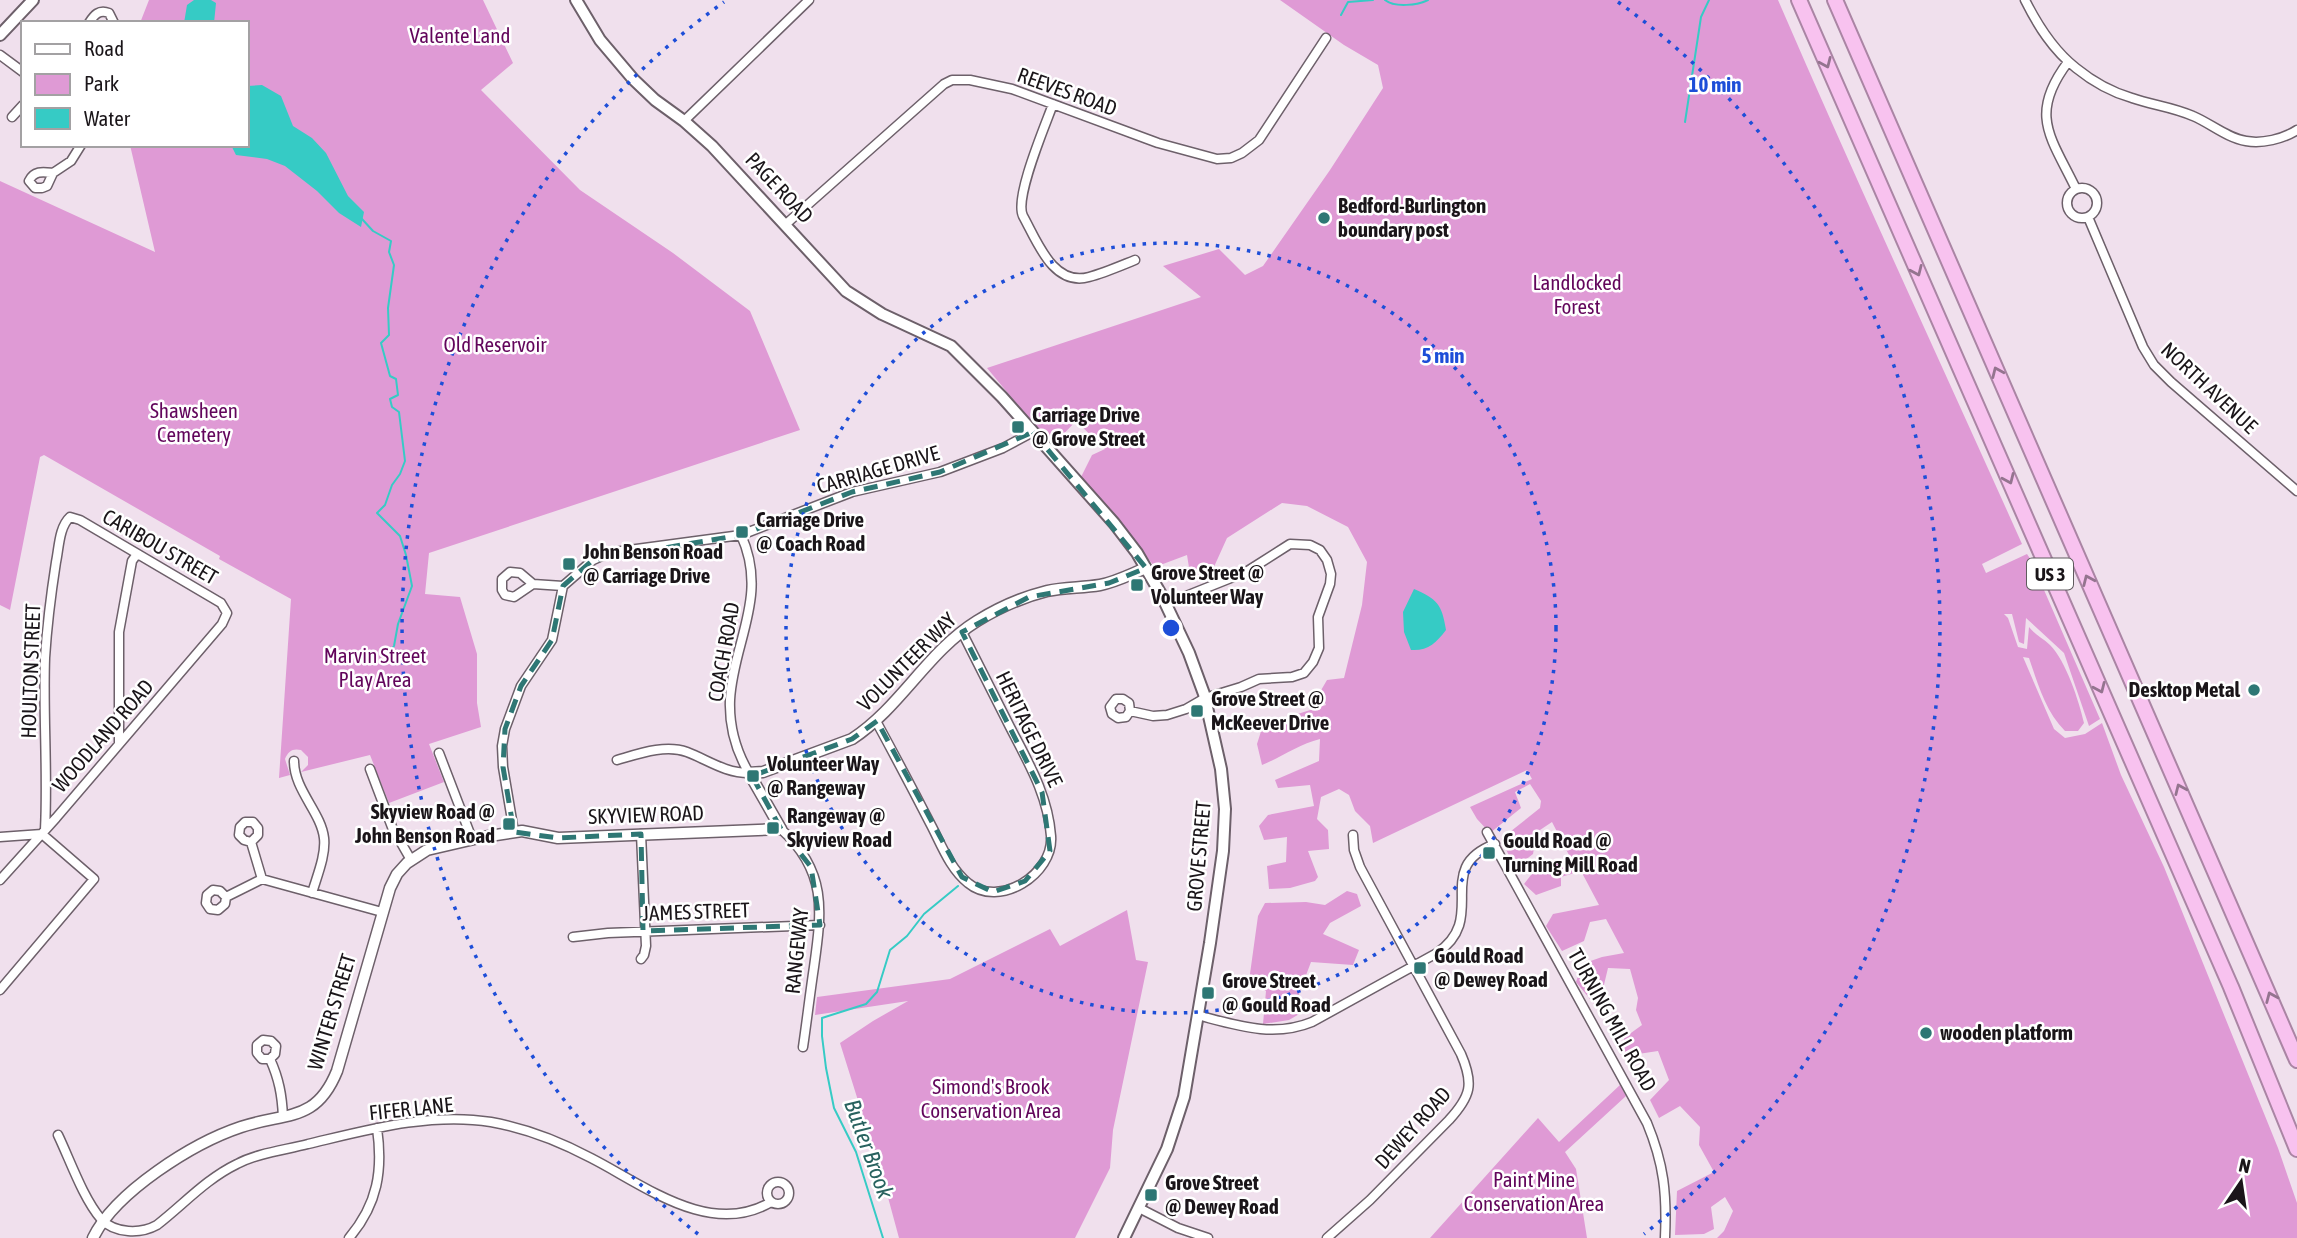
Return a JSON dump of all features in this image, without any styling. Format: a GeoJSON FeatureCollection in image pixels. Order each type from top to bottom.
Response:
{"type":"FeatureCollection","features":[{"type":"Feature","properties":{"kind":"highway","name":"US 3"},"geometry":{"type":"LineString","coordinates":[[1799,0],[2225,974],[2297,1149]]}},
{"type":"Feature","properties":{"kind":"highway","name":"US 3"},"geometry":{"type":"LineString","coordinates":[[1835,0],[2297,1060]]}},
{"type":"Feature","properties":{"kind":"main road"},"geometry":{"type":"LineString","coordinates":[[0,36],[33,0]]}},
{"type":"Feature","properties":{"kind":"main road","name":"PAGE ROAD"},"geometry":{"type":"LineString","coordinates":[[576,0],[600,40],[618,62],[655,100],[712,146],[846,291],[882,314],[947,344],[978,372]]}},
{"type":"Feature","properties":{"kind":"main road","name":"GROVE STREET"},"geometry":{"type":"LineString","coordinates":[[978,372],[1114,523],[1146,568],[1189,653],[1205,698],[1221,769],[1225,824],[1210,943],[1180,1111],[1167,1149],[1124,1238]]}},
{"type":"Feature","properties":{"kind":"street"},"geometry":{"type":"LineString","coordinates":[[684,121],[809,0]]}},
{"type":"Feature","properties":{"kind":"street"},"geometry":{"type":"LineString","coordinates":[[2025,0],[2048,40],[2068,62],[2102,87],[2128,98],[2185,113],[2245,141],[2284,137],[2297,130]]}},
{"type":"Feature","properties":{"kind":"street"},"geometry":{"type":"LineString","coordinates":[[91,21],[97,13],[103,11],[109,13],[113,21]]}},
{"type":"Feature","properties":{"kind":"street","name":"REEVES ROAD"},"geometry":{"type":"LineString","coordinates":[[786,224],[944,84],[962,80],[1012,89],[1158,143],[1217,159],[1231,159],[1259,139],[1326,38]]}},
{"type":"Feature","properties":{"kind":"street"},"geometry":{"type":"LineString","coordinates":[[0,55],[21,71]]}},
{"type":"Feature","properties":{"kind":"street","name":"NORTH AVENUE"},"geometry":{"type":"LineString","coordinates":[[2068,62],[2050,89],[2046,116],[2050,134],[2076,190]]}},
{"type":"Feature","properties":{"kind":"street"},"geometry":{"type":"LineString","coordinates":[[1053,104],[1022,193],[1020,210],[1023,216],[1052,266],[1062,274],[1086,278],[1135,260]]}},
{"type":"Feature","properties":{"kind":"street"},"geometry":{"type":"LineString","coordinates":[[12,117],[21,107]]}},
{"type":"Feature","properties":{"kind":"street"},"geometry":{"type":"LineString","coordinates":[[53,173],[71,161],[80,147]]}},
{"type":"Feature","properties":{"kind":"street","name":"NORTH AVENUE"},"geometry":{"type":"LineString","coordinates":[[2088,189],[2096,197],[2095,210],[2088,217],[2076,218],[2069,212],[2067,200],[2076,190],[2088,189]]}},
{"type":"Feature","properties":{"kind":"street","name":"NORTH AVENUE"},"geometry":{"type":"LineString","coordinates":[[2088,217],[2148,356],[2171,382],[2297,491]]}},
{"type":"Feature","properties":{"kind":"street","name":"CARRIAGE DRIVE"},"geometry":{"type":"LineString","coordinates":[[564,586],[593,560],[614,552],[741,535],[852,492],[940,471],[1003,447],[1033,432]]}},
{"type":"Feature","properties":{"kind":"street","name":"CARIBOU STREET"},"geometry":{"type":"LineString","coordinates":[[70,517],[80,520],[221,603],[227,613]]}},
{"type":"Feature","properties":{"kind":"street","name":"HOULTON STREET"},"geometry":{"type":"LineString","coordinates":[[44,832],[47,791],[45,660],[48,615],[60,537],[65,521],[70,517]]}},
{"type":"Feature","properties":{"kind":"street","name":"COACH ROAD"},"geometry":{"type":"LineString","coordinates":[[741,535],[750,563],[751,593],[747,625],[730,698],[731,719],[739,755],[749,773]]}},
{"type":"Feature","properties":{"kind":"street"},"geometry":{"type":"LineString","coordinates":[[1130,711],[1148,716],[1167,715],[1259,678],[1292,677],[1304,673],[1319,648],[1318,617],[1331,574],[1327,560],[1320,550],[1310,545],[1290,544],[1246,572],[1166,604]]}},
{"type":"Feature","properties":{"kind":"street"},"geometry":{"type":"LineString","coordinates":[[119,743],[119,632],[132,561],[137,554]]}},
{"type":"Feature","properties":{"kind":"street","name":"VOLUNTEER WAY"},"geometry":{"type":"LineString","coordinates":[[617,760],[645,752],[684,751],[737,773],[763,772],[845,741],[876,721],[911,681],[962,632],[978,621],[1029,597],[1109,583],[1146,568]]}},
{"type":"Feature","properties":{"kind":"street"},"geometry":{"type":"LineString","coordinates":[[514,832],[503,767],[502,746],[505,729],[521,686],[552,640],[564,586],[533,584]]}},
{"type":"Feature","properties":{"kind":"street","name":"WOODLAND ROAD"},"geometry":{"type":"LineString","coordinates":[[0,880],[222,624],[227,613]]}},
{"type":"Feature","properties":{"kind":"street","name":"HERITAGE DRIVE"},"geometry":{"type":"LineString","coordinates":[[876,721],[947,855],[968,883],[977,889],[993,892],[1006,890],[1033,876],[1046,860],[1051,839],[1042,792],[962,632]]}},
{"type":"Feature","properties":{"kind":"street"},"geometry":{"type":"LineString","coordinates":[[439,754],[472,839]]}},
{"type":"Feature","properties":{"kind":"street"},"geometry":{"type":"LineString","coordinates":[[295,761],[296,774],[306,800],[324,835],[323,852],[312,892]]}},
{"type":"Feature","properties":{"kind":"street"},"geometry":{"type":"LineString","coordinates":[[370,769],[392,827],[411,860]]}},
{"type":"Feature","properties":{"kind":"street"},"geometry":{"type":"LineString","coordinates":[[749,773],[781,829]]}},
{"type":"Feature","properties":{"kind":"street","name":"SKYVIEW ROAD"},"geometry":{"type":"LineString","coordinates":[[514,832],[558,838],[781,829]]}},
{"type":"Feature","properties":{"kind":"street","name":"RANGEWAY"},"geometry":{"type":"LineString","coordinates":[[781,829],[800,848],[811,867],[820,899],[820,926],[803,1047]]}},
{"type":"Feature","properties":{"kind":"street"},"geometry":{"type":"LineString","coordinates":[[0,837],[44,832],[94,878],[0,990]]}},
{"type":"Feature","properties":{"kind":"street","name":"WINTER STREET"},"geometry":{"type":"LineString","coordinates":[[93,1238],[117,1203],[153,1174],[239,1128],[304,1111],[323,1097],[334,1080],[382,912],[397,874],[411,860],[427,850],[514,832]]}},
{"type":"Feature","properties":{"kind":"street","name":"TURNING MILL ROAD"},"geometry":{"type":"LineString","coordinates":[[1487,832],[1647,1123],[1658,1150],[1664,1178],[1665,1238]]}},
{"type":"Feature","properties":{"kind":"street"},"geometry":{"type":"LineString","coordinates":[[641,834],[643,931],[646,946],[645,955],[641,959]]}},
{"type":"Feature","properties":{"kind":"street","name":"DEWEY ROAD"},"geometry":{"type":"LineString","coordinates":[[1327,1238],[1370,1200],[1449,1120],[1459,1109],[1470,1088],[1461,1054],[1360,867],[1354,850],[1353,835]]}},
{"type":"Feature","properties":{"kind":"street"},"geometry":{"type":"LineString","coordinates":[[251,842],[262,879]]}},
{"type":"Feature","properties":{"kind":"street"},"geometry":{"type":"LineString","coordinates":[[1197,1015],[1263,1030],[1293,1029],[1413,967],[1452,942],[1461,926],[1465,869],[1474,856],[1495,844]]}},
{"type":"Feature","properties":{"kind":"street"},"geometry":{"type":"LineString","coordinates":[[226,897],[262,879],[382,912]]}},
{"type":"Feature","properties":{"kind":"street","name":"JAMES STREET"},"geometry":{"type":"LineString","coordinates":[[573,937],[643,931],[820,926]]}},
{"type":"Feature","properties":{"kind":"street"},"geometry":{"type":"LineString","coordinates":[[270,1059],[280,1084],[284,1117]]}},
{"type":"Feature","properties":{"kind":"street","name":"FIFER LANE"},"geometry":{"type":"LineString","coordinates":[[103,1221],[118,1229],[146,1231],[170,1215],[217,1175],[253,1157],[377,1128],[436,1119],[489,1122],[512,1127],[573,1149],[649,1192],[702,1213],[741,1214],[771,1202]]}},
{"type":"Feature","properties":{"kind":"street"},"geometry":{"type":"LineString","coordinates":[[349,1238],[375,1195],[380,1171],[377,1128]]}},
{"type":"Feature","properties":{"kind":"street"},"geometry":{"type":"LineString","coordinates":[[58,1135],[87,1195],[103,1221]]}},
{"type":"Feature","properties":{"kind":"street"},"geometry":{"type":"LineString","coordinates":[[1139,1209],[1178,1228],[1208,1238]]}},
{"type":"Feature","properties":{"kind":"highlighted area"},"geometry":{"type":"Polygon","coordinates":[[[1033,432],[1146,568],[1109,583],[1029,597],[962,632],[1042,792],[1050,851],[1025,881],[993,892],[962,877],[877,721],[852,739],[752,776],[781,829],[811,867],[820,925],[643,931],[641,834],[558,838],[514,832],[503,767],[505,729],[521,686],[552,640],[563,586],[593,560],[741,535],[852,492],[940,472],[1033,432]]]}},
{"type":"Feature","properties":{"kind":"green space","name":"Old Reservoir"},"geometry":{"type":"Polygon","coordinates":[[[149,0],[483,0],[513,63],[481,90],[580,190],[673,253],[750,311],[800,430],[429,553],[425,594],[460,597],[477,654],[477,703],[481,727],[429,744],[444,782],[389,803],[370,755],[301,772],[308,765],[308,757],[301,750],[293,750],[285,759],[290,775],[279,778],[291,599],[44,455],[40,457],[10,610],[0,605],[0,181],[155,252],[130,147],[248,147],[248,21],[141,21],[149,0]]]}},
{"type":"Feature","properties":{"kind":"green space","name":"Landlocked Forest"},"geometry":{"type":"Polygon","coordinates":[[[1280,0],[1778,0],[2022,544],[1982,564],[1986,573],[2027,554],[2031,560],[2100,719],[2089,726],[2064,653],[2026,618],[2024,644],[2019,642],[2012,614],[2004,614],[2008,618],[2018,647],[2027,649],[2029,627],[2056,652],[2066,671],[2084,723],[2078,731],[2065,731],[2052,715],[2029,658],[2023,657],[2054,729],[2065,738],[2085,734],[2102,723],[2121,775],[2164,867],[2278,1148],[2297,1203],[2297,1238],[1717,1238],[1724,1231],[1733,1211],[1725,1197],[1711,1207],[1714,1229],[1704,1234],[1675,1235],[1677,1191],[1714,1172],[1699,1145],[1700,1127],[1680,1106],[1659,1118],[1650,1100],[1669,1080],[1658,1051],[1625,1056],[1624,1038],[1642,1025],[1636,1010],[1638,998],[1630,969],[1608,968],[1602,993],[1606,1010],[1594,1004],[1576,982],[1582,964],[1624,953],[1606,919],[1590,922],[1584,941],[1562,951],[1546,926],[1553,914],[1599,905],[1581,871],[1561,877],[1561,886],[1536,895],[1524,884],[1538,866],[1570,857],[1552,822],[1537,832],[1533,854],[1515,868],[1501,839],[1540,808],[1541,801],[1530,784],[1515,792],[1521,808],[1490,833],[1470,807],[1532,779],[1527,770],[1373,843],[1370,826],[1355,811],[1349,795],[1339,789],[1321,797],[1317,819],[1328,830],[1329,849],[1308,851],[1318,877],[1315,881],[1290,888],[1269,889],[1267,866],[1286,862],[1287,837],[1264,840],[1259,826],[1268,815],[1314,806],[1310,785],[1278,788],[1275,780],[1319,761],[1320,739],[1262,765],[1257,744],[1263,725],[1326,705],[1320,692],[1327,680],[1344,678],[1362,605],[1367,562],[1348,527],[1307,506],[1282,503],[1227,538],[1213,569],[1191,580],[1187,555],[1155,567],[1080,479],[1092,455],[1105,449],[1076,421],[1052,446],[987,368],[1201,297],[1163,266],[1219,249],[1245,275],[1263,266],[1383,88],[1378,65],[1344,45],[1280,0]]]}},
{"type":"Feature","properties":{"kind":"green space"},"geometry":{"type":"Polygon","coordinates":[[[1347,891],[1357,894],[1361,906],[1330,923],[1323,934],[1359,950],[1353,965],[1311,962],[1299,994],[1301,1013],[1289,1020],[1263,1024],[1266,991],[1249,981],[1258,916],[1265,903],[1306,902],[1325,905],[1347,891]]]}},
{"type":"Feature","properties":{"kind":"green space","name":"Simond's Brook Conservation Area"},"geometry":{"type":"Polygon","coordinates":[[[1127,910],[1136,960],[1148,962],[1113,1130],[1110,1168],[1075,1238],[899,1238],[840,1043],[908,1001],[815,1015],[817,997],[950,979],[1050,929],[1060,946],[1127,910]]]}},
{"type":"Feature","properties":{"kind":"green space","name":"Paint Mine Conservation Area"},"geometry":{"type":"Polygon","coordinates":[[[1620,1085],[1626,1096],[1565,1152],[1576,1169],[1587,1238],[1430,1238],[1538,1118],[1559,1142],[1620,1085]]]}},
{"type":"Feature","properties":{"kind":"water"},"geometry":{"type":"Polygon","coordinates":[[[194,0],[211,0],[216,3],[214,21],[184,21],[187,5],[194,0]]]}},
{"type":"Feature","properties":{"kind":"water"},"geometry":{"type":"Polygon","coordinates":[[[262,85],[281,96],[293,126],[312,138],[326,153],[348,196],[364,212],[361,227],[339,213],[317,191],[285,166],[267,159],[236,155],[232,147],[248,147],[248,86],[262,85]]]}},
{"type":"Feature","properties":{"kind":"water"},"geometry":{"type":"Polygon","coordinates":[[[1414,589],[1437,604],[1443,614],[1446,630],[1431,645],[1411,650],[1404,632],[1403,612],[1414,589]]]}},
{"type":"Feature","properties":{"kind":"waterway"},"geometry":{"type":"LineString","coordinates":[[1341,15],[1348,2],[1373,0]]}},
{"type":"Feature","properties":{"kind":"waterway"},"geometry":{"type":"LineString","coordinates":[[1385,0],[1406,5],[1428,0]]}},
{"type":"Feature","properties":{"kind":"waterway"},"geometry":{"type":"LineString","coordinates":[[1685,122],[1701,17],[1709,0]]}},
{"type":"Feature","properties":{"kind":"waterway"},"geometry":{"type":"LineString","coordinates":[[362,219],[373,231],[391,241],[389,252],[394,265],[388,308],[389,335],[381,343],[390,376],[396,379],[398,395],[390,399],[392,407],[399,412],[405,461],[385,505],[377,513],[400,536],[412,586],[398,624],[394,646],[390,651]]}},
{"type":"Feature","properties":{"kind":"waterway","name":"Butler Brook"},"geometry":{"type":"LineString","coordinates":[[883,1238],[856,1152],[834,1108],[826,1068],[822,1018],[866,1004],[877,992],[890,950],[907,936],[924,914],[958,886]]}},
{"type":"Feature","properties":{"kind":"place","name":"Bedford-Burlington boundary post"},"geometry":{"type":"Point","coordinates":[1324,218]}},
{"type":"Feature","properties":{"kind":"place","name":"Carriage Drive @ Grove Street"},"geometry":{"type":"Point","coordinates":[1018,427]}},
{"type":"Feature","properties":{"kind":"place","name":"Carriage Drive @ Coach Road"},"geometry":{"type":"Point","coordinates":[742,532]}},
{"type":"Feature","properties":{"kind":"place","name":"John Benson Road @ Carriage Drive"},"geometry":{"type":"Point","coordinates":[569,564]}},
{"type":"Feature","properties":{"kind":"place","name":"Grove Street @ Volunteer Way"},"geometry":{"type":"Point","coordinates":[1137,585]}},
{"type":"Feature","properties":{"kind":"place","name":"Desktop Metal"},"geometry":{"type":"Point","coordinates":[2254,690]}},
{"type":"Feature","properties":{"kind":"place","name":"Grove Street @ McKeever Drive"},"geometry":{"type":"Point","coordinates":[1197,711]}},
{"type":"Feature","properties":{"kind":"place","name":"Volunteer Way @ Rangeway"},"geometry":{"type":"Point","coordinates":[753,776]}},
{"type":"Feature","properties":{"kind":"place","name":"Skyview Road @ John Benson Road"},"geometry":{"type":"Point","coordinates":[509,824]}},
{"type":"Feature","properties":{"kind":"place","name":"Rangeway @ Skyview Road"},"geometry":{"type":"Point","coordinates":[773,828]}},
{"type":"Feature","properties":{"kind":"place","name":"Gould Road @ Turning Mill Road"},"geometry":{"type":"Point","coordinates":[1489,853]}},
{"type":"Feature","properties":{"kind":"place","name":"Gould Road @ Dewey Road"},"geometry":{"type":"Point","coordinates":[1420,968]}},
{"type":"Feature","properties":{"kind":"place","name":"Grove Street @ Gould Road"},"geometry":{"type":"Point","coordinates":[1208,993]}},
{"type":"Feature","properties":{"kind":"place","name":"wooden platform"},"geometry":{"type":"Point","coordinates":[1926,1033]}},
{"type":"Feature","properties":{"kind":"place","name":"Grove Street @ Dewey Road"},"geometry":{"type":"Point","coordinates":[1151,1195]}},
{"type":"Feature","properties":{"kind":"park label","name":"Valente Land"},"geometry":{"type":"Point","coordinates":[460,36]}},
{"type":"Feature","properties":{"kind":"park label","name":"Shawsheen Cemetery"},"geometry":{"type":"Point","coordinates":[194,423]}},
{"type":"Feature","properties":{"kind":"park label","name":"Marvin Street Play Area"},"geometry":{"type":"Point","coordinates":[375,668]}}]}
